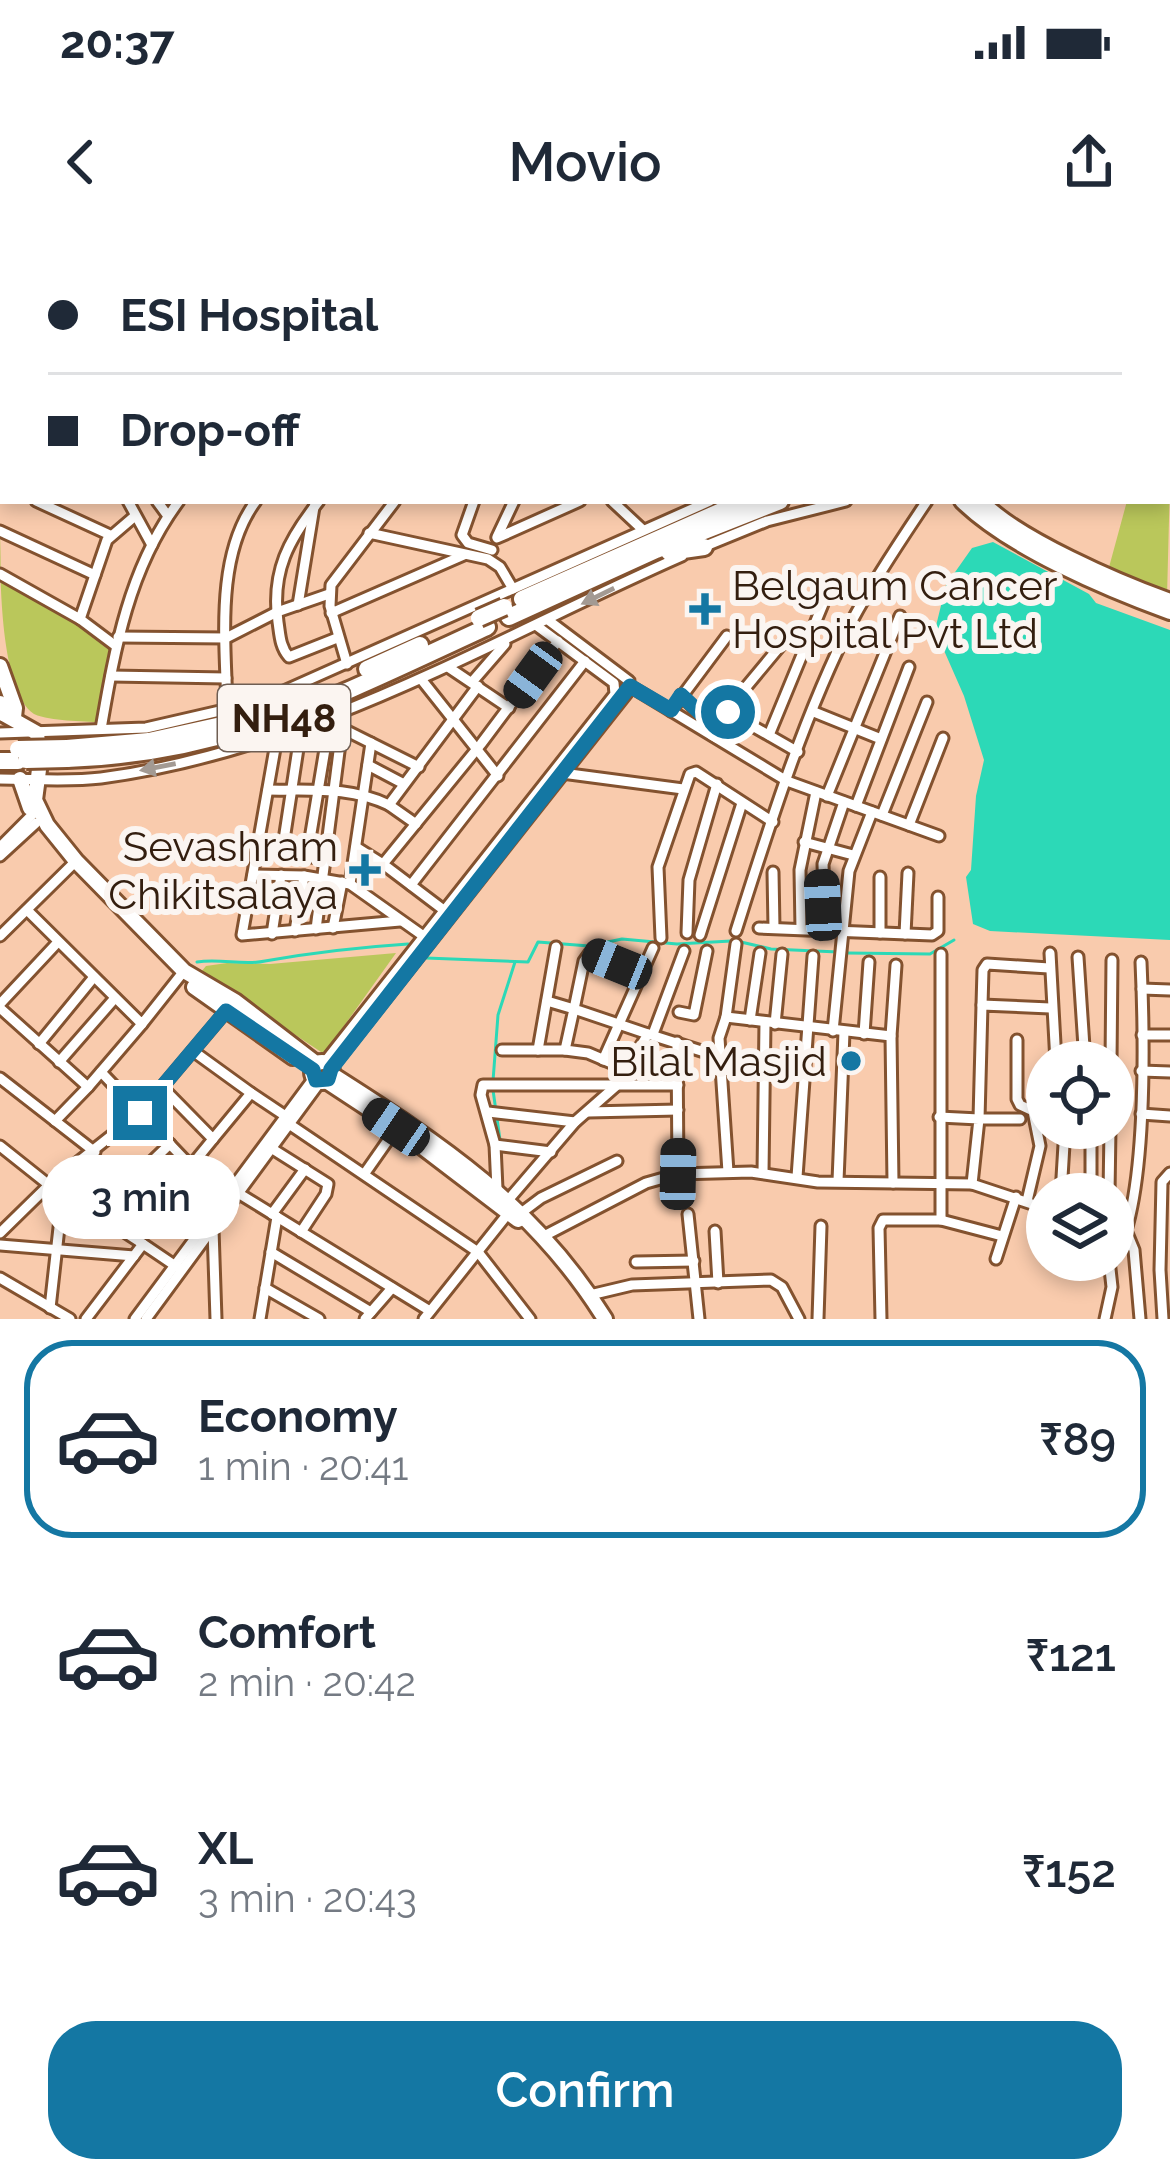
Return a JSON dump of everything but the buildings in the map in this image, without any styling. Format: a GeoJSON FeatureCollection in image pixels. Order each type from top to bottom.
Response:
{"type":"FeatureCollection","features":[{"type":"Feature","properties":{"kind":"highway","name":"NH48"},"geometry":{"type":"LineString","coordinates":[[507,612],[640,544],[737,504]]}},
{"type":"Feature","properties":{"kind":"highway","name":"NH48"},"geometry":{"type":"LineString","coordinates":[[11,744],[67,754],[155,752],[237,735],[322,702],[483,616],[507,612],[774,504]]}},
{"type":"Feature","properties":{"kind":"highway"},"geometry":{"type":"LineString","coordinates":[[644,556],[704,547]]}},
{"type":"Feature","properties":{"kind":"main road"},"geometry":{"type":"LineString","coordinates":[[966,504],[997,528],[1080,574],[1170,611]]}},
{"type":"Feature","properties":{"kind":"main road"},"geometry":{"type":"LineString","coordinates":[[985,504],[1100,574],[1170,601]]}},
{"type":"Feature","properties":{"kind":"main road"},"geometry":{"type":"LineString","coordinates":[[0,666],[15,708],[11,744]]}},
{"type":"Feature","properties":{"kind":"main road"},"geometry":{"type":"LineString","coordinates":[[0,703],[35,817],[73,864],[182,974],[510,1204],[544,1236],[604,1319]]}},
{"type":"Feature","properties":{"kind":"main road"},"geometry":{"type":"LineString","coordinates":[[11,744],[37,733],[35,817]]}},
{"type":"Feature","properties":{"kind":"main road"},"geometry":{"type":"LineString","coordinates":[[399,1123],[510,1204],[594,1319]]}},
{"type":"Feature","properties":{"kind":"street"},"geometry":{"type":"LineString","coordinates":[[43,504],[110,535]]}},
{"type":"Feature","properties":{"kind":"street"},"geometry":{"type":"LineString","coordinates":[[130,504],[152,545]]}},
{"type":"Feature","properties":{"kind":"street"},"geometry":{"type":"LineString","coordinates":[[159,504],[169,516]]}},
{"type":"Feature","properties":{"kind":"street"},"geometry":{"type":"LineString","coordinates":[[101,729],[117,642],[133,588],[177,504]]}},
{"type":"Feature","properties":{"kind":"street"},"geometry":{"type":"LineString","coordinates":[[227,711],[231,559],[254,504]]}},
{"type":"Feature","properties":{"kind":"street"},"geometry":{"type":"LineString","coordinates":[[298,605],[317,504]]}},
{"type":"Feature","properties":{"kind":"street"},"geometry":{"type":"LineString","coordinates":[[317,504],[284,551],[277,612],[283,650],[289,657],[337,638]]}},
{"type":"Feature","properties":{"kind":"street"},"geometry":{"type":"LineString","coordinates":[[347,664],[329,594],[335,577],[393,504]]}},
{"type":"Feature","properties":{"kind":"street"},"geometry":{"type":"LineString","coordinates":[[473,504],[462,536],[490,554],[513,589]]}},
{"type":"Feature","properties":{"kind":"street"},"geometry":{"type":"LineString","coordinates":[[490,554],[513,504]]}},
{"type":"Feature","properties":{"kind":"street"},"geometry":{"type":"LineString","coordinates":[[497,538],[573,504]]}},
{"type":"Feature","properties":{"kind":"street"},"geometry":{"type":"LineString","coordinates":[[615,504],[643,530]]}},
{"type":"Feature","properties":{"kind":"street"},"geometry":{"type":"LineString","coordinates":[[37,733],[146,728],[227,711],[293,690],[347,664],[483,616],[513,589],[643,530],[687,504]]}},
{"type":"Feature","properties":{"kind":"street"},"geometry":{"type":"LineString","coordinates":[[11,744],[37,779],[98,779],[221,755],[344,713],[767,521],[834,504]]}},
{"type":"Feature","properties":{"kind":"street"},"geometry":{"type":"LineString","coordinates":[[728,1172],[720,1057],[736,938],[787,781],[855,616],[925,504]]}},
{"type":"Feature","properties":{"kind":"street"},"geometry":{"type":"LineString","coordinates":[[80,619],[110,535],[135,515]]}},
{"type":"Feature","properties":{"kind":"street"},"geometry":{"type":"LineString","coordinates":[[0,530],[95,575]]}},
{"type":"Feature","properties":{"kind":"street"},"geometry":{"type":"LineString","coordinates":[[369,533],[464,555],[490,554]]}},
{"type":"Feature","properties":{"kind":"street"},"geometry":{"type":"LineString","coordinates":[[331,613],[464,555]]}},
{"type":"Feature","properties":{"kind":"street"},"geometry":{"type":"LineString","coordinates":[[0,574],[117,642],[226,638],[277,612],[329,594]]}},
{"type":"Feature","properties":{"kind":"street"},"geometry":{"type":"LineString","coordinates":[[769,735],[823,604]]}},
{"type":"Feature","properties":{"kind":"street"},"geometry":{"type":"LineString","coordinates":[[483,616],[505,641]]}},
{"type":"Feature","properties":{"kind":"street"},"geometry":{"type":"LineString","coordinates":[[801,929],[804,842],[900,616]]}},
{"type":"Feature","properties":{"kind":"street"},"geometry":{"type":"LineString","coordinates":[[548,620],[630,686],[787,781],[939,836]]}},
{"type":"Feature","properties":{"kind":"street"},"geometry":{"type":"LineString","coordinates":[[146,1319],[197,1232],[615,694],[614,683],[537,626]]}},
{"type":"Feature","properties":{"kind":"street"},"geometry":{"type":"LineString","coordinates":[[681,695],[712,724],[728,712],[791,633]]}},
{"type":"Feature","properties":{"kind":"street"},"geometry":{"type":"LineString","coordinates":[[671,710],[727,636]]}},
{"type":"Feature","properties":{"kind":"street"},"geometry":{"type":"LineString","coordinates":[[388,805],[454,721],[505,641]]}},
{"type":"Feature","properties":{"kind":"street"},"geometry":{"type":"LineString","coordinates":[[383,864],[558,641]]}},
{"type":"Feature","properties":{"kind":"street"},"geometry":{"type":"LineString","coordinates":[[411,885],[585,661]]}},
{"type":"Feature","properties":{"kind":"street"},"geometry":{"type":"LineString","coordinates":[[448,667],[509,708]]}},
{"type":"Feature","properties":{"kind":"street"},"geometry":{"type":"LineString","coordinates":[[824,930],[822,880],[830,849],[908,667]]}},
{"type":"Feature","properties":{"kind":"street"},"geometry":{"type":"LineString","coordinates":[[111,676],[226,678]]}},
{"type":"Feature","properties":{"kind":"street"},"geometry":{"type":"LineString","coordinates":[[422,679],[498,776]]}},
{"type":"Feature","properties":{"kind":"street"},"geometry":{"type":"LineString","coordinates":[[417,950],[422,935],[446,912],[630,686]]}},
{"type":"Feature","properties":{"kind":"street"},"geometry":{"type":"LineString","coordinates":[[838,1181],[838,1032],[853,855],[877,814],[927,702]]}},
{"type":"Feature","properties":{"kind":"street"},"geometry":{"type":"LineString","coordinates":[[728,712],[798,752]]}},
{"type":"Feature","properties":{"kind":"street"},"geometry":{"type":"LineString","coordinates":[[814,712],[881,739]]}},
{"type":"Feature","properties":{"kind":"street"},"geometry":{"type":"LineString","coordinates":[[316,929],[344,713]]}},
{"type":"Feature","properties":{"kind":"street"},"geometry":{"type":"LineString","coordinates":[[307,856],[329,719]]}},
{"type":"Feature","properties":{"kind":"street"},"geometry":{"type":"LineString","coordinates":[[282,853],[301,729]]}},
{"type":"Feature","properties":{"kind":"street"},"geometry":{"type":"LineString","coordinates":[[345,730],[418,766]]}},
{"type":"Feature","properties":{"kind":"street"},"geometry":{"type":"LineString","coordinates":[[277,737],[241,932],[248,936],[400,920]]}},
{"type":"Feature","properties":{"kind":"street"},"geometry":{"type":"LineString","coordinates":[[909,825],[943,738]]}},
{"type":"Feature","properties":{"kind":"street"},"geometry":{"type":"LineString","coordinates":[[333,928],[356,847],[371,743]]}},
{"type":"Feature","properties":{"kind":"street"},"geometry":{"type":"LineString","coordinates":[[0,779],[11,744]]}},
{"type":"Feature","properties":{"kind":"street"},"geometry":{"type":"LineString","coordinates":[[368,765],[404,784]]}},
{"type":"Feature","properties":{"kind":"street"},"geometry":{"type":"LineString","coordinates":[[603,1060],[657,943],[658,867],[690,774],[696,772],[717,784],[773,822]]}},
{"type":"Feature","properties":{"kind":"street"},"geometry":{"type":"LineString","coordinates":[[562,773],[683,789]]}},
{"type":"Feature","properties":{"kind":"street"},"geometry":{"type":"LineString","coordinates":[[687,933],[688,880],[717,784]]}},
{"type":"Feature","properties":{"kind":"street"},"geometry":{"type":"LineString","coordinates":[[268,790],[364,793],[416,824]]}},
{"type":"Feature","properties":{"kind":"street"},"geometry":{"type":"LineString","coordinates":[[700,935],[742,803]]}},
{"type":"Feature","properties":{"kind":"street"},"geometry":{"type":"LineString","coordinates":[[0,847],[35,817]]}},
{"type":"Feature","properties":{"kind":"street"},"geometry":{"type":"LineString","coordinates":[[0,856],[35,817]]}},
{"type":"Feature","properties":{"kind":"street"},"geometry":{"type":"LineString","coordinates":[[804,842],[853,855]]}},
{"type":"Feature","properties":{"kind":"street"},"geometry":{"type":"LineString","coordinates":[[356,847],[446,912]]}},
{"type":"Feature","properties":{"kind":"street"},"geometry":{"type":"LineString","coordinates":[[258,850],[325,859]]}},
{"type":"Feature","properties":{"kind":"street"},"geometry":{"type":"LineString","coordinates":[[0,936],[73,864]]}},
{"type":"Feature","properties":{"kind":"street"},"geometry":{"type":"LineString","coordinates":[[773,872],[774,928]]}},
{"type":"Feature","properties":{"kind":"street"},"geometry":{"type":"LineString","coordinates":[[905,934],[908,873]]}},
{"type":"Feature","properties":{"kind":"street"},"geometry":{"type":"LineString","coordinates":[[253,874],[346,883],[422,935]]}},
{"type":"Feature","properties":{"kind":"street"},"geometry":{"type":"LineString","coordinates":[[272,934],[281,875]]}},
{"type":"Feature","properties":{"kind":"street"},"geometry":{"type":"LineString","coordinates":[[295,932],[304,876]]}},
{"type":"Feature","properties":{"kind":"street"},"geometry":{"type":"LineString","coordinates":[[880,877],[880,933]]}},
{"type":"Feature","properties":{"kind":"street"},"geometry":{"type":"LineString","coordinates":[[759,928],[936,934],[938,897]]}},
{"type":"Feature","properties":{"kind":"street"},"geometry":{"type":"LineString","coordinates":[[27,910],[142,1024]]}},
{"type":"Feature","properties":{"kind":"street"},"geometry":{"type":"LineString","coordinates":[[58,942],[0,1006],[88,1088]]}},
{"type":"Feature","properties":{"kind":"street"},"geometry":{"type":"LineString","coordinates":[[538,1050],[556,947]]}},
{"type":"Feature","properties":{"kind":"street"},"geometry":{"type":"LineString","coordinates":[[238,1193],[392,1288],[427,1315],[550,1152],[628,1070],[651,1034],[684,951]]}},
{"type":"Feature","properties":{"kind":"street"},"geometry":{"type":"LineString","coordinates":[[694,1016],[706,951]]}},
{"type":"Feature","properties":{"kind":"street"},"geometry":{"type":"LineString","coordinates":[[750,1020],[760,953]]}},
{"type":"Feature","properties":{"kind":"street"},"geometry":{"type":"LineString","coordinates":[[1049,953],[1054,1041]]}},
{"type":"Feature","properties":{"kind":"street"},"geometry":{"type":"LineString","coordinates":[[565,1051],[589,954],[641,974]]}},
{"type":"Feature","properties":{"kind":"street"},"geometry":{"type":"LineString","coordinates":[[763,1173],[770,1023],[782,954]]}},
{"type":"Feature","properties":{"kind":"street"},"geometry":{"type":"LineString","coordinates":[[941,954],[941,1220]]}},
{"type":"Feature","properties":{"kind":"street"},"geometry":{"type":"LineString","coordinates":[[796,1177],[805,1107],[813,956]]}},
{"type":"Feature","properties":{"kind":"street"},"geometry":{"type":"LineString","coordinates":[[1078,957],[1084,1041]]}},
{"type":"Feature","properties":{"kind":"street"},"geometry":{"type":"LineString","coordinates":[[1111,1041],[1112,960]]}},
{"type":"Feature","properties":{"kind":"street"},"geometry":{"type":"LineString","coordinates":[[865,1034],[869,962]]}},
{"type":"Feature","properties":{"kind":"street"},"geometry":{"type":"LineString","coordinates":[[1134,1192],[1141,1114],[1141,962]]}},
{"type":"Feature","properties":{"kind":"street"},"geometry":{"type":"LineString","coordinates":[[893,1183],[891,1036],[896,965]]}},
{"type":"Feature","properties":{"kind":"street"},"geometry":{"type":"LineString","coordinates":[[972,1184],[980,1119],[984,966],[1049,968]]}},
{"type":"Feature","properties":{"kind":"street"},"geometry":{"type":"LineString","coordinates":[[55,1121],[182,974]]}},
{"type":"Feature","properties":{"kind":"street"},"geometry":{"type":"LineString","coordinates":[[39,1044],[94,977]]}},
{"type":"Feature","properties":{"kind":"street"},"geometry":{"type":"LineString","coordinates":[[1142,989],[1170,990]]}},
{"type":"Feature","properties":{"kind":"street"},"geometry":{"type":"LineString","coordinates":[[59,1062],[115,998]]}},
{"type":"Feature","properties":{"kind":"street"},"geometry":{"type":"LineString","coordinates":[[547,1001],[720,1057]]}},
{"type":"Feature","properties":{"kind":"street"},"geometry":{"type":"LineString","coordinates":[[982,1005],[1050,1008]]}},
{"type":"Feature","properties":{"kind":"street"},"geometry":{"type":"LineString","coordinates":[[0,1232],[49,1185],[140,1113],[230,1006]]}},
{"type":"Feature","properties":{"kind":"street"},"geometry":{"type":"LineString","coordinates":[[679,1012],[891,1036]]}},
{"type":"Feature","properties":{"kind":"street"},"geometry":{"type":"LineString","coordinates":[[1142,1035],[1170,1035]]}},
{"type":"Feature","properties":{"kind":"street"},"geometry":{"type":"LineString","coordinates":[[996,1258],[1040,1146],[1033,1111],[1017,1099],[1018,1040]]}},
{"type":"Feature","properties":{"kind":"street"},"geometry":{"type":"LineString","coordinates":[[677,1042],[678,1174]]}},
{"type":"Feature","properties":{"kind":"street"},"geometry":{"type":"LineString","coordinates":[[502,1050],[565,1051],[628,1070]]}},
{"type":"Feature","properties":{"kind":"street"},"geometry":{"type":"LineString","coordinates":[[193,1051],[478,1252],[530,1319]]}},
{"type":"Feature","properties":{"kind":"street"},"geometry":{"type":"LineString","coordinates":[[1141,1071],[1170,1072]]}},
{"type":"Feature","properties":{"kind":"street"},"geometry":{"type":"LineString","coordinates":[[101,1072],[225,1201]]}},
{"type":"Feature","properties":{"kind":"street"},"geometry":{"type":"LineString","coordinates":[[0,1078],[94,1152]]}},
{"type":"Feature","properties":{"kind":"street"},"geometry":{"type":"LineString","coordinates":[[510,1204],[480,1089],[488,1083],[678,1085]]}},
{"type":"Feature","properties":{"kind":"street"},"geometry":{"type":"LineString","coordinates":[[162,1087],[213,1139]]}},
{"type":"Feature","properties":{"kind":"street"},"geometry":{"type":"LineString","coordinates":[[191,1166],[251,1093]]}},
{"type":"Feature","properties":{"kind":"street"},"geometry":{"type":"LineString","coordinates":[[588,1112],[678,1110]]}},
{"type":"Feature","properties":{"kind":"street"},"geometry":{"type":"LineString","coordinates":[[488,1112],[575,1122]]}},
{"type":"Feature","properties":{"kind":"street"},"geometry":{"type":"LineString","coordinates":[[1141,1114],[1170,1116]]}},
{"type":"Feature","properties":{"kind":"street"},"geometry":{"type":"LineString","coordinates":[[939,1118],[1020,1119]]}},
{"type":"Feature","properties":{"kind":"street"},"geometry":{"type":"LineString","coordinates":[[135,1319],[213,1228],[225,1201],[238,1193],[286,1120]]}},
{"type":"Feature","properties":{"kind":"street"},"geometry":{"type":"LineString","coordinates":[[365,1173],[399,1123]]}},
{"type":"Feature","properties":{"kind":"street"},"geometry":{"type":"LineString","coordinates":[[170,1144],[100,1211],[106,1220],[177,1267]]}},
{"type":"Feature","properties":{"kind":"street"},"geometry":{"type":"LineString","coordinates":[[495,1145],[550,1152]]}},
{"type":"Feature","properties":{"kind":"street"},"geometry":{"type":"LineString","coordinates":[[0,1146],[49,1185]]}},
{"type":"Feature","properties":{"kind":"street"},"geometry":{"type":"LineString","coordinates":[[271,1148],[325,1181],[328,1190],[301,1232]]}},
{"type":"Feature","properties":{"kind":"street"},"geometry":{"type":"LineString","coordinates":[[0,1166],[10,1155]]}},
{"type":"Feature","properties":{"kind":"street"},"geometry":{"type":"LineString","coordinates":[[510,1204],[541,1198],[617,1161]]}},
{"type":"Feature","properties":{"kind":"street"},"geometry":{"type":"LineString","coordinates":[[260,1319],[274,1216],[305,1169]]}},
{"type":"Feature","properties":{"kind":"street"},"geometry":{"type":"LineString","coordinates":[[544,1236],[633,1189],[678,1174],[763,1173],[838,1181],[972,1184],[1026,1201]]}},
{"type":"Feature","properties":{"kind":"street"},"geometry":{"type":"LineString","coordinates":[[1163,1319],[1162,1182],[1170,1173]]}},
{"type":"Feature","properties":{"kind":"street"},"geometry":{"type":"LineString","coordinates":[[50,1308],[65,1174]]}},
{"type":"Feature","properties":{"kind":"street"},"geometry":{"type":"LineString","coordinates":[[136,1177],[197,1232]]}},
{"type":"Feature","properties":{"kind":"street"},"geometry":{"type":"LineString","coordinates":[[688,1214],[699,1319]]}},
{"type":"Feature","properties":{"kind":"street"},"geometry":{"type":"LineString","coordinates":[[881,1319],[880,1223],[888,1219],[941,1220],[1002,1236]]}},
{"type":"Feature","properties":{"kind":"street"},"geometry":{"type":"LineString","coordinates":[[818,1319],[821,1226]]}},
{"type":"Feature","properties":{"kind":"street"},"geometry":{"type":"LineString","coordinates":[[213,1228],[216,1319]]}},
{"type":"Feature","properties":{"kind":"street"},"geometry":{"type":"LineString","coordinates":[[716,1231],[718,1282]]}},
{"type":"Feature","properties":{"kind":"street"},"geometry":{"type":"LineString","coordinates":[[86,1319],[143,1244]]}},
{"type":"Feature","properties":{"kind":"street"},"geometry":{"type":"LineString","coordinates":[[0,1245],[134,1256]]}},
{"type":"Feature","properties":{"kind":"street"},"geometry":{"type":"LineString","coordinates":[[1134,1250],[1140,1319]]}},
{"type":"Feature","properties":{"kind":"street"},"geometry":{"type":"LineString","coordinates":[[271,1252],[368,1316],[392,1288]]}},
{"type":"Feature","properties":{"kind":"street"},"geometry":{"type":"LineString","coordinates":[[636,1262],[694,1261]]}},
{"type":"Feature","properties":{"kind":"street"},"geometry":{"type":"LineString","coordinates":[[0,1278],[70,1319]]}},
{"type":"Feature","properties":{"kind":"street"},"geometry":{"type":"LineString","coordinates":[[1105,1319],[1112,1281]]}},
{"type":"Feature","properties":{"kind":"street"},"geometry":{"type":"LineString","coordinates":[[590,1295],[632,1285],[777,1283],[799,1319]]}},
{"type":"Feature","properties":{"kind":"street"},"geometry":{"type":"LineString","coordinates":[[265,1288],[319,1319]]}},
{"type":"Feature","properties":{"kind":"street"},"geometry":{"type":"LineString","coordinates":[[513,1319],[522,1307]]}},
{"type":"Feature","properties":{"kind":"green space"},"geometry":{"type":"Polygon","coordinates":[[[1126,504],[1169,504],[1167,597],[1108,571],[1126,504]]]}},
{"type":"Feature","properties":{"kind":"green space"},"geometry":{"type":"Polygon","coordinates":[[[0,533],[1,571],[116,649],[101,723],[41,717],[23,701],[14,682],[4,631],[1,577],[0,533]]]}},
{"type":"Feature","properties":{"kind":"green space"},"geometry":{"type":"Polygon","coordinates":[[[396,953],[324,1054],[201,972],[206,966],[227,963],[396,953]]]}},
{"type":"Feature","properties":{"kind":"water"},"geometry":{"type":"Polygon","coordinates":[[[993,542],[1089,594],[1096,603],[1170,630],[1170,940],[990,931],[973,924],[966,877],[971,870],[976,796],[984,760],[964,696],[935,630],[946,585],[972,548],[993,542]]]}},
{"type":"Feature","properties":{"kind":"waterway"},"geometry":{"type":"LineString","coordinates":[[426,958],[528,962],[538,942],[589,946],[622,939],[677,944],[731,941]]}},
{"type":"Feature","properties":{"kind":"waterway"},"geometry":{"type":"LineString","coordinates":[[847,953],[930,954],[954,940]]}},
{"type":"Feature","properties":{"kind":"waterway"},"geometry":{"type":"LineString","coordinates":[[741,942],[771,949],[838,952]]}},
{"type":"Feature","properties":{"kind":"waterway"},"geometry":{"type":"LineString","coordinates":[[197,962],[257,962],[408,944]]}},
{"type":"Feature","properties":{"kind":"waterway"},"geometry":{"type":"LineString","coordinates":[[493,1081],[498,1015],[515,962]]}},
{"type":"Feature","properties":{"kind":"waterway"},"geometry":{"type":"LineString","coordinates":[[493,1090],[500,1140]]}},
{"type":"Feature","properties":{"kind":"waterway"},"geometry":{"type":"LineString","coordinates":[[501,1150],[502,1184]]}},
{"type":"Feature","properties":{"kind":"place","name":"Belgaum Cancer Hospital Pvt Ltd"},"geometry":{"type":"Point","coordinates":[705,609]}},
{"type":"Feature","properties":{"kind":"place","name":"Sevashram Chikitsalaya"},"geometry":{"type":"Point","coordinates":[365,870]}},
{"type":"Feature","properties":{"kind":"place","name":"Bilal Masjid"},"geometry":{"type":"Point","coordinates":[851,1061]}},
{"type":"Feature","properties":{"kind":"route"},"geometry":{"type":"LineString","coordinates":[[140,1113],[226,1011],[313,1070],[316,1080],[328,1079],[331,1069],[630,686],[671,710],[681,695],[712,724],[728,712]]}}]}
